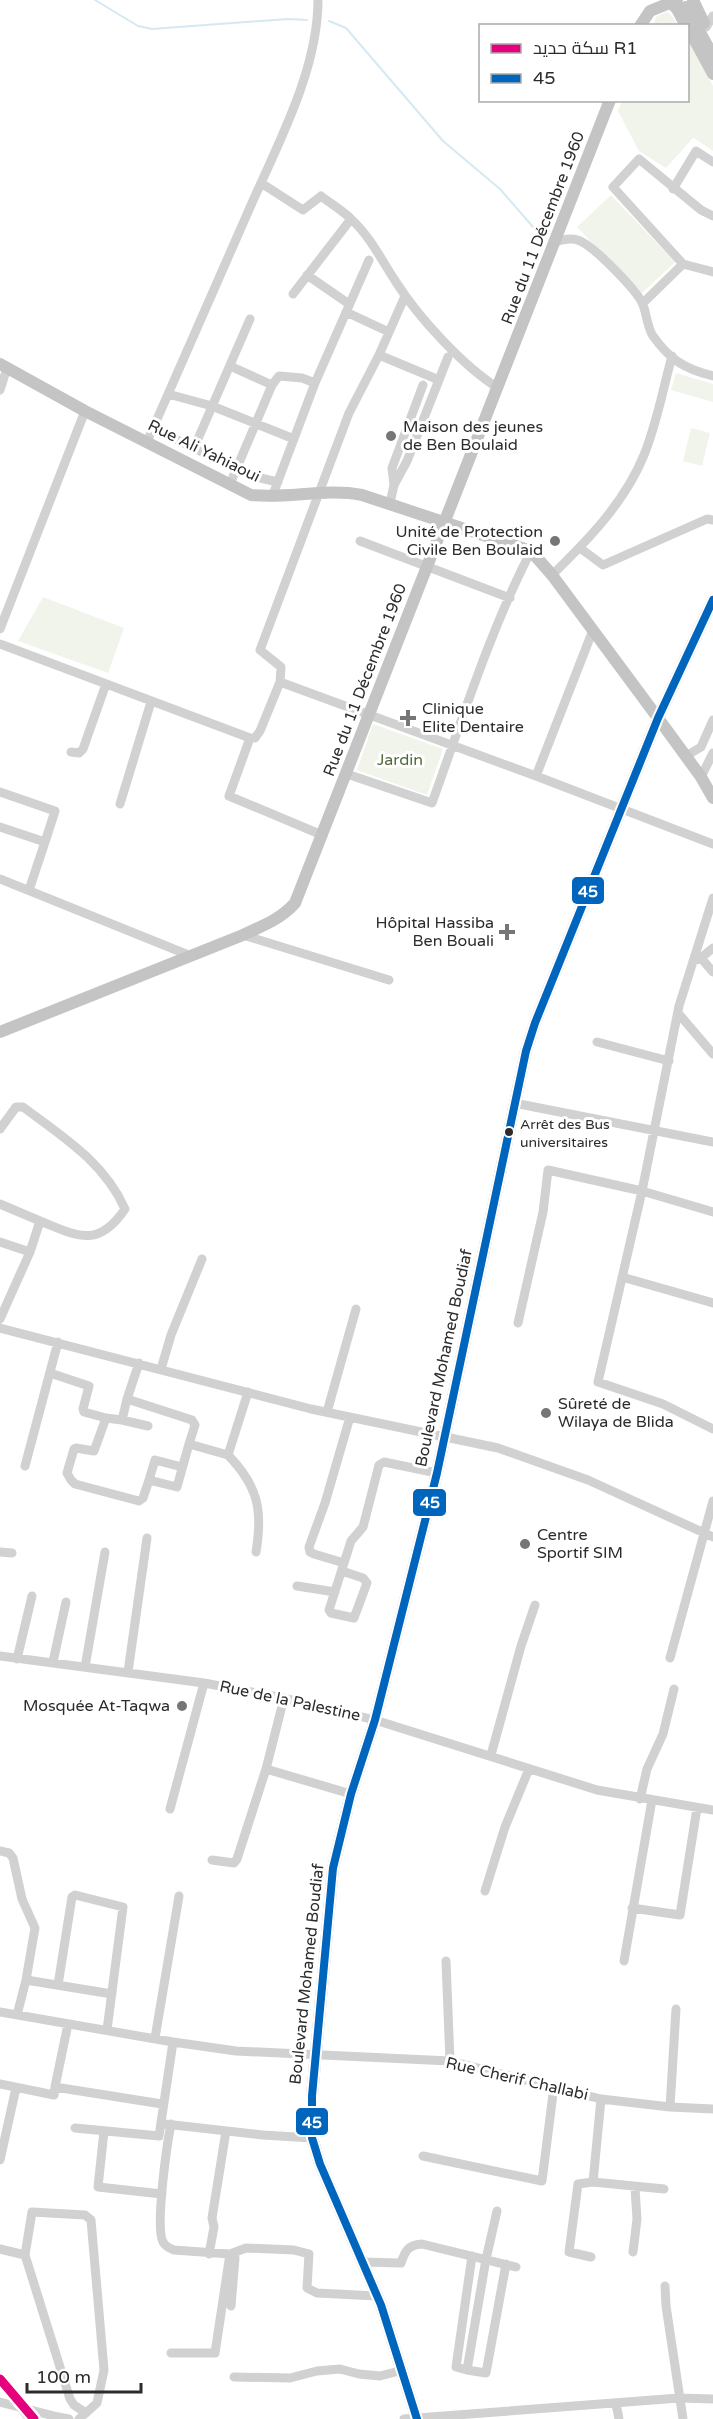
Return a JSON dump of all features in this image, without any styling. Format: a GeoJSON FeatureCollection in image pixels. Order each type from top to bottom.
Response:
{"type":"FeatureCollection","features":[{"type":"Feature","properties":{"kind":"main road"},"geometry":{"type":"LineString","coordinates":[[640,24],[646,0]]}},
{"type":"Feature","properties":{"kind":"main road"},"geometry":{"type":"LineString","coordinates":[[640,24],[650,11],[677,1]]}},
{"type":"Feature","properties":{"kind":"main road"},"geometry":{"type":"LineString","coordinates":[[677,1],[686,24]]}},
{"type":"Feature","properties":{"kind":"main road"},"geometry":{"type":"LineString","coordinates":[[677,1],[706,27],[713,39]]}},
{"type":"Feature","properties":{"kind":"main road"},"geometry":{"type":"LineString","coordinates":[[677,1],[713,56]]}},
{"type":"Feature","properties":{"kind":"main road"},"geometry":{"type":"LineString","coordinates":[[689,31],[713,74]]}},
{"type":"Feature","properties":{"kind":"main road","name":"Rue du 11 Décembre 1960"},"geometry":{"type":"LineString","coordinates":[[0,1032],[243,935],[271,922],[287,912],[295,903],[609,102]]}},
{"type":"Feature","properties":{"kind":"main road","name":"Rue Ali Yahiaoui"},"geometry":{"type":"LineString","coordinates":[[4,366],[85,411],[251,495],[272,497],[343,492],[390,503],[531,551]]}},
{"type":"Feature","properties":{"kind":"main road"},"geometry":{"type":"LineString","coordinates":[[531,551],[552,575],[658,718],[701,777],[713,798]]}},
{"type":"Feature","properties":{"kind":"main road","name":"Boulevard Mohamed Boudiaf"},"geometry":{"type":"LineString","coordinates":[[417,2418],[377,2296],[320,2164],[312,2138],[312,2096],[333,1868],[351,1794],[375,1719],[437,1473],[514,1103],[535,1023],[658,718],[713,600]]}},
{"type":"Feature","properties":{"kind":"street"},"geometry":{"type":"LineString","coordinates":[[147,442],[287,123],[308,65],[316,29],[318,0]]}},
{"type":"Feature","properties":{"kind":"street"},"geometry":{"type":"LineString","coordinates":[[706,27],[713,16]]}},
{"type":"Feature","properties":{"kind":"street"},"geometry":{"type":"LineString","coordinates":[[674,189],[696,151],[713,162]]}},
{"type":"Feature","properties":{"kind":"street"},"geometry":{"type":"LineString","coordinates":[[713,216],[701,210],[639,159],[613,188],[683,264],[713,272]]}},
{"type":"Feature","properties":{"kind":"street"},"geometry":{"type":"LineString","coordinates":[[261,183],[303,210],[321,196],[351,219],[378,252],[405,296],[455,352],[481,377],[498,388]]}},
{"type":"Feature","properties":{"kind":"street"},"geometry":{"type":"LineString","coordinates":[[293,294],[351,219]]}},
{"type":"Feature","properties":{"kind":"street"},"geometry":{"type":"LineString","coordinates":[[555,242],[575,239],[583,242],[618,274],[643,303],[652,334],[672,356],[691,371],[713,376]]}},
{"type":"Feature","properties":{"kind":"street"},"geometry":{"type":"LineString","coordinates":[[272,497],[315,383],[369,260]]}},
{"type":"Feature","properties":{"kind":"street"},"geometry":{"type":"LineString","coordinates":[[643,303],[683,264]]}},
{"type":"Feature","properties":{"kind":"street"},"geometry":{"type":"LineString","coordinates":[[307,275],[347,308],[389,332]]}},
{"type":"Feature","properties":{"kind":"street"},"geometry":{"type":"LineString","coordinates":[[0,644],[151,702],[255,738],[280,682],[281,667],[260,650],[349,413],[379,355],[405,296]]}},
{"type":"Feature","properties":{"kind":"street"},"geometry":{"type":"LineString","coordinates":[[194,448],[250,320]]}},
{"type":"Feature","properties":{"kind":"street"},"geometry":{"type":"LineString","coordinates":[[379,355],[439,380]]}},
{"type":"Feature","properties":{"kind":"street"},"geometry":{"type":"LineString","coordinates":[[552,575],[606,518],[644,457],[672,356]]}},
{"type":"Feature","properties":{"kind":"street"},"geometry":{"type":"LineString","coordinates":[[390,503],[394,485],[407,461],[447,357]]}},
{"type":"Feature","properties":{"kind":"street"},"geometry":{"type":"LineString","coordinates":[[0,390],[4,366]]}},
{"type":"Feature","properties":{"kind":"street"},"geometry":{"type":"LineString","coordinates":[[230,366],[272,385]]}},
{"type":"Feature","properties":{"kind":"street"},"geometry":{"type":"LineString","coordinates":[[230,484],[272,385],[279,376],[302,378],[315,383]]}},
{"type":"Feature","properties":{"kind":"street"},"geometry":{"type":"LineString","coordinates":[[394,485],[392,468],[423,385]]}},
{"type":"Feature","properties":{"kind":"street"},"geometry":{"type":"LineString","coordinates":[[168,394],[212,406],[294,439]]}},
{"type":"Feature","properties":{"kind":"street"},"geometry":{"type":"LineString","coordinates":[[0,630],[85,411]]}},
{"type":"Feature","properties":{"kind":"street"},"geometry":{"type":"LineString","coordinates":[[153,428],[236,470],[278,482]]}},
{"type":"Feature","properties":{"kind":"street"},"geometry":{"type":"LineString","coordinates":[[580,548],[603,565],[707,519],[713,520]]}},
{"type":"Feature","properties":{"kind":"street"},"geometry":{"type":"LineString","coordinates":[[360,541],[510,598]]}},
{"type":"Feature","properties":{"kind":"street"},"geometry":{"type":"LineString","coordinates":[[347,774],[432,803],[510,598],[531,551]]}},
{"type":"Feature","properties":{"kind":"street"},"geometry":{"type":"LineString","coordinates":[[536,776],[593,630]]}},
{"type":"Feature","properties":{"kind":"street"},"geometry":{"type":"LineString","coordinates":[[280,682],[713,844]]}},
{"type":"Feature","properties":{"kind":"street"},"geometry":{"type":"LineString","coordinates":[[71,752],[82,751],[106,684]]}},
{"type":"Feature","properties":{"kind":"street"},"geometry":{"type":"LineString","coordinates":[[120,804],[151,702]]}},
{"type":"Feature","properties":{"kind":"street"},"geometry":{"type":"LineString","coordinates":[[686,756],[701,747],[713,720]]}},
{"type":"Feature","properties":{"kind":"street"},"geometry":{"type":"LineString","coordinates":[[250,738],[229,796],[322,836]]}},
{"type":"Feature","properties":{"kind":"street"},"geometry":{"type":"LineString","coordinates":[[701,777],[713,753]]}},
{"type":"Feature","properties":{"kind":"street"},"geometry":{"type":"LineString","coordinates":[[0,792],[55,811],[29,890]]}},
{"type":"Feature","properties":{"kind":"street"},"geometry":{"type":"LineString","coordinates":[[0,827],[45,842]]}},
{"type":"Feature","properties":{"kind":"street"},"geometry":{"type":"LineString","coordinates":[[0,879],[191,956]]}},
{"type":"Feature","properties":{"kind":"street"},"geometry":{"type":"LineString","coordinates":[[713,898],[697,959],[678,1013],[642,1191],[598,1382],[663,1404],[713,1429]]}},
{"type":"Feature","properties":{"kind":"street"},"geometry":{"type":"LineString","coordinates":[[243,935],[388,980]]}},
{"type":"Feature","properties":{"kind":"street"},"geometry":{"type":"LineString","coordinates":[[697,959],[713,948]]}},
{"type":"Feature","properties":{"kind":"street"},"geometry":{"type":"LineString","coordinates":[[697,959],[713,972]]}},
{"type":"Feature","properties":{"kind":"street"},"geometry":{"type":"LineString","coordinates":[[678,1013],[713,1054]]}},
{"type":"Feature","properties":{"kind":"street"},"geometry":{"type":"LineString","coordinates":[[597,1042],[669,1061]]}},
{"type":"Feature","properties":{"kind":"street"},"geometry":{"type":"LineString","coordinates":[[514,1103],[713,1142]]}},
{"type":"Feature","properties":{"kind":"street"},"geometry":{"type":"LineString","coordinates":[[0,1129],[16,1107],[23,1107],[87,1155],[104,1174],[125,1209],[98,1234],[90,1237],[80,1236],[0,1204]]}},
{"type":"Feature","properties":{"kind":"street"},"geometry":{"type":"LineString","coordinates":[[518,1323],[543,1212],[543,1193],[548,1170],[642,1191],[713,1212]]}},
{"type":"Feature","properties":{"kind":"street"},"geometry":{"type":"LineString","coordinates":[[0,1319],[30,1252],[40,1221]]}},
{"type":"Feature","properties":{"kind":"street"},"geometry":{"type":"LineString","coordinates":[[0,1242],[30,1252]]}},
{"type":"Feature","properties":{"kind":"street"},"geometry":{"type":"LineString","coordinates":[[161,1369],[171,1335],[202,1259]]}},
{"type":"Feature","properties":{"kind":"street"},"geometry":{"type":"LineString","coordinates":[[622,1277],[713,1303]]}},
{"type":"Feature","properties":{"kind":"street"},"geometry":{"type":"LineString","coordinates":[[327,1412],[356,1309]]}},
{"type":"Feature","properties":{"kind":"street"},"geometry":{"type":"LineString","coordinates":[[0,1328],[327,1412],[498,1448],[588,1480],[713,1537]]}},
{"type":"Feature","properties":{"kind":"street"},"geometry":{"type":"LineString","coordinates":[[25,1466],[58,1342]]}},
{"type":"Feature","properties":{"kind":"street"},"geometry":{"type":"LineString","coordinates":[[122,1420],[139,1363]]}},
{"type":"Feature","properties":{"kind":"street"},"geometry":{"type":"LineString","coordinates":[[50,1372],[88,1385],[83,1411],[148,1426]]}},
{"type":"Feature","properties":{"kind":"street"},"geometry":{"type":"LineString","coordinates":[[228,1455],[248,1392]]}},
{"type":"Feature","properties":{"kind":"street"},"geometry":{"type":"LineString","coordinates":[[127,1399],[192,1420],[195,1425],[176,1488],[149,1480]]}},
{"type":"Feature","properties":{"kind":"street"},"geometry":{"type":"LineString","coordinates":[[350,1417],[325,1503],[309,1547],[310,1552],[343,1567],[367,1582],[356,1618],[329,1611],[343,1567],[351,1541],[363,1527],[380,1463],[437,1473]]}},
{"type":"Feature","properties":{"kind":"street"},"geometry":{"type":"LineString","coordinates":[[106,1418],[94,1451],[74,1449],[67,1473],[68,1477],[79,1485],[136,1501],[143,1498],[155,1460],[182,1467]]}},
{"type":"Feature","properties":{"kind":"street"},"geometry":{"type":"LineString","coordinates":[[189,1444],[228,1455],[242,1469],[252,1486],[258,1504],[260,1529],[256,1552]]}},
{"type":"Feature","properties":{"kind":"street"},"geometry":{"type":"LineString","coordinates":[[670,1658],[713,1501]]}},
{"type":"Feature","properties":{"kind":"street"},"geometry":{"type":"LineString","coordinates":[[128,1672],[147,1538]]}},
{"type":"Feature","properties":{"kind":"street"},"geometry":{"type":"LineString","coordinates":[[0,1552],[12,1553]]}},
{"type":"Feature","properties":{"kind":"street"},"geometry":{"type":"LineString","coordinates":[[86,1667],[105,1552]]}},
{"type":"Feature","properties":{"kind":"street"},"geometry":{"type":"LineString","coordinates":[[297,1586],[335,1592]]}},
{"type":"Feature","properties":{"kind":"street"},"geometry":{"type":"LineString","coordinates":[[17,1659],[32,1596]]}},
{"type":"Feature","properties":{"kind":"street"},"geometry":{"type":"LineString","coordinates":[[53,1662],[66,1602]]}},
{"type":"Feature","properties":{"kind":"street"},"geometry":{"type":"LineString","coordinates":[[491,1755],[521,1646],[535,1605]]}},
{"type":"Feature","properties":{"kind":"street","name":"Rue de la Palestine"},"geometry":{"type":"LineString","coordinates":[[0,1656],[204,1683],[284,1698],[375,1719],[597,1790],[713,1810]]}},
{"type":"Feature","properties":{"kind":"street"},"geometry":{"type":"LineString","coordinates":[[170,1809],[204,1683]]}},
{"type":"Feature","properties":{"kind":"street"},"geometry":{"type":"LineString","coordinates":[[640,1799],[647,1769],[663,1734],[674,1689]]}},
{"type":"Feature","properties":{"kind":"street"},"geometry":{"type":"LineString","coordinates":[[212,1860],[234,1863],[237,1861],[266,1769],[284,1698]]}},
{"type":"Feature","properties":{"kind":"street"},"geometry":{"type":"LineString","coordinates":[[266,1769],[351,1794]]}},
{"type":"Feature","properties":{"kind":"street"},"geometry":{"type":"LineString","coordinates":[[485,1891],[505,1827],[529,1769]]}},
{"type":"Feature","properties":{"kind":"street"},"geometry":{"type":"LineString","coordinates":[[624,1961],[652,1800]]}},
{"type":"Feature","properties":{"kind":"street"},"geometry":{"type":"LineString","coordinates":[[632,1908],[680,1915],[697,1808]]}},
{"type":"Feature","properties":{"kind":"street"},"geometry":{"type":"LineString","coordinates":[[0,1851],[9,1853],[13,1858],[22,1899],[35,1928],[17,2015]]}},
{"type":"Feature","properties":{"kind":"street"},"geometry":{"type":"LineString","coordinates":[[58,1986],[71,1899],[75,1895],[120,1905],[124,1908],[107,2030]]}},
{"type":"Feature","properties":{"kind":"street"},"geometry":{"type":"LineString","coordinates":[[156,2038],[179,1896]]}},
{"type":"Feature","properties":{"kind":"street"},"geometry":{"type":"LineString","coordinates":[[446,1961],[450,2061]]}},
{"type":"Feature","properties":{"kind":"street"},"geometry":{"type":"LineString","coordinates":[[26,1980],[112,1994]]}},
{"type":"Feature","properties":{"kind":"street"},"geometry":{"type":"LineString","coordinates":[[670,2107],[676,2009]]}},
{"type":"Feature","properties":{"kind":"street","name":"Rue Cherif Challabi"},"geometry":{"type":"LineString","coordinates":[[0,2012],[173,2042],[236,2050],[450,2061],[601,2098],[670,2107],[713,2109]]}},
{"type":"Feature","properties":{"kind":"street"},"geometry":{"type":"LineString","coordinates":[[0,2084],[54,2095],[68,2024]]}},
{"type":"Feature","properties":{"kind":"street"},"geometry":{"type":"LineString","coordinates":[[75,2128],[159,2136],[173,2042]]}},
{"type":"Feature","properties":{"kind":"street"},"geometry":{"type":"LineString","coordinates":[[423,2156],[542,2181],[554,2086]]}},
{"type":"Feature","properties":{"kind":"street"},"geometry":{"type":"LineString","coordinates":[[55,2087],[162,2104]]}},
{"type":"Feature","properties":{"kind":"street"},"geometry":{"type":"LineString","coordinates":[[0,2160],[16,2088]]}},
{"type":"Feature","properties":{"kind":"street"},"geometry":{"type":"LineString","coordinates":[[593,2182],[601,2098]]}},
{"type":"Feature","properties":{"kind":"street"},"geometry":{"type":"LineString","coordinates":[[160,2123],[312,2138]]}},
{"type":"Feature","properties":{"kind":"street"},"geometry":{"type":"LineString","coordinates":[[171,2124],[162,2194],[162,2241],[174,2250],[209,2254],[233,2253],[246,2248],[294,2250],[309,2254],[307,2288],[317,2293],[377,2296]]}},
{"type":"Feature","properties":{"kind":"street"},"geometry":{"type":"LineString","coordinates":[[104,2131],[98,2187],[162,2194]]}},
{"type":"Feature","properties":{"kind":"street"},"geometry":{"type":"LineString","coordinates":[[209,2254],[214,2227],[212,2218],[226,2131]]}},
{"type":"Feature","properties":{"kind":"street"},"geometry":{"type":"LineString","coordinates":[[591,2257],[569,2252],[578,2184],[593,2182],[635,2188],[664,2189]]}},
{"type":"Feature","properties":{"kind":"street"},"geometry":{"type":"LineString","coordinates":[[633,2252],[637,2219],[635,2188]]}},
{"type":"Feature","properties":{"kind":"street"},"geometry":{"type":"LineString","coordinates":[[467,2370],[486,2259],[497,2211]]}},
{"type":"Feature","properties":{"kind":"street"},"geometry":{"type":"LineString","coordinates":[[32,2212],[85,2215],[91,2220],[104,2370],[97,2403],[83,2416],[70,2399],[25,2255],[32,2212]]}},
{"type":"Feature","properties":{"kind":"street"},"geometry":{"type":"LineString","coordinates":[[362,2262],[401,2263],[405,2250],[412,2244],[422,2244],[516,2267]]}},
{"type":"Feature","properties":{"kind":"street"},"geometry":{"type":"LineString","coordinates":[[0,2249],[25,2255]]}},
{"type":"Feature","properties":{"kind":"street"},"geometry":{"type":"LineString","coordinates":[[231,2306],[233,2253]]}},
{"type":"Feature","properties":{"kind":"street"},"geometry":{"type":"LineString","coordinates":[[171,2353],[216,2353],[233,2253]]}},
{"type":"Feature","properties":{"kind":"street"},"geometry":{"type":"LineString","coordinates":[[472,2256],[456,2367],[467,2370],[486,2373],[506,2265]]}},
{"type":"Feature","properties":{"kind":"street"},"geometry":{"type":"LineString","coordinates":[[665,2286],[683,2419]]}},
{"type":"Feature","properties":{"kind":"street"},"geometry":{"type":"LineString","coordinates":[[234,2377],[290,2378],[340,2369],[380,2376],[403,2370]]}},
{"type":"Feature","properties":{"kind":"street"},"geometry":{"type":"LineString","coordinates":[[404,2419],[516,2414],[679,2398],[713,2399]]}},
{"type":"Feature","properties":{"kind":"street"},"geometry":{"type":"LineString","coordinates":[[0,2402],[69,2419]]}},
{"type":"Feature","properties":{"kind":"street"},"geometry":{"type":"LineString","coordinates":[[616,2404],[619,2419]]}},
{"type":"Feature","properties":{"kind":"green space"},"geometry":{"type":"Polygon","coordinates":[[[666,12],[678,24],[654,24],[656,17],[666,12]]]}},
{"type":"Feature","properties":{"kind":"green space"},"geometry":{"type":"Polygon","coordinates":[[[689,42],[713,86],[713,151],[694,138],[666,168],[639,151],[618,111],[622,102],[689,102],[689,42]]]}},
{"type":"Feature","properties":{"kind":"green space"},"geometry":{"type":"Polygon","coordinates":[[[611,195],[675,262],[641,294],[577,227],[611,195]]]}},
{"type":"Feature","properties":{"kind":"green space"},"geometry":{"type":"Polygon","coordinates":[[[676,373],[713,384],[713,402],[671,390],[676,373]]]}},
{"type":"Feature","properties":{"kind":"green space"},"geometry":{"type":"Polygon","coordinates":[[[691,428],[710,433],[702,466],[683,461],[691,428]]]}},
{"type":"Feature","properties":{"kind":"green space"},"geometry":{"type":"Polygon","coordinates":[[[43,597],[124,628],[108,673],[18,641],[43,597]]]}},
{"type":"Feature","properties":{"kind":"green space","name":"Jardin"},"geometry":{"type":"Polygon","coordinates":[[[373,724],[443,749],[427,795],[357,770],[373,724]]]}},
{"type":"Feature","properties":{"kind":"waterway"},"geometry":{"type":"LineString","coordinates":[[95,0],[138,26],[152,29],[288,19],[307,20]]}},
{"type":"Feature","properties":{"kind":"waterway"},"geometry":{"type":"LineString","coordinates":[[329,21],[346,28],[443,141],[500,189],[541,236]]}},
{"type":"Feature","properties":{"kind":"railway"},"geometry":{"type":"LineString","coordinates":[[0,2385],[27,2419]]}},
{"type":"Feature","properties":{"kind":"rail line","name":"R1"},"geometry":{"type":"LineString","coordinates":[[0,2379],[34,2419]]}},
{"type":"Feature","properties":{"kind":"transit line","name":"45"},"geometry":{"type":"LineString","coordinates":[[417,2419],[381,2305],[320,2164],[312,2138],[312,2096],[333,1868],[351,1794],[375,1720],[437,1473],[526,1051],[535,1023],[658,718],[713,600]]}},
{"type":"Feature","properties":{"kind":"place","name":"Maison des jeunes de Ben Boulaid"},"geometry":{"type":"Point","coordinates":[391,436]}},
{"type":"Feature","properties":{"kind":"place","name":"Unité de Protection Civile Ben Boulaid"},"geometry":{"type":"Point","coordinates":[555,541]}},
{"type":"Feature","properties":{"kind":"place","name":"Clinique Elite Dentaire"},"geometry":{"type":"Point","coordinates":[408,718]}},
{"type":"Feature","properties":{"kind":"place","name":"Hôpital Hassiba Ben Bouali"},"geometry":{"type":"Point","coordinates":[507,932]}},
{"type":"Feature","properties":{"kind":"place","name":"Arrêt des Bus universitaires"},"geometry":{"type":"Point","coordinates":[509,1132]}},
{"type":"Feature","properties":{"kind":"place","name":"Sûreté de Wilaya de Blida"},"geometry":{"type":"Point","coordinates":[546,1413]}},
{"type":"Feature","properties":{"kind":"place","name":"Centre Sportif SIM"},"geometry":{"type":"Point","coordinates":[525,1544]}},
{"type":"Feature","properties":{"kind":"place","name":"Mosquée At-Taqwa"},"geometry":{"type":"Point","coordinates":[182,1706]}}]}
